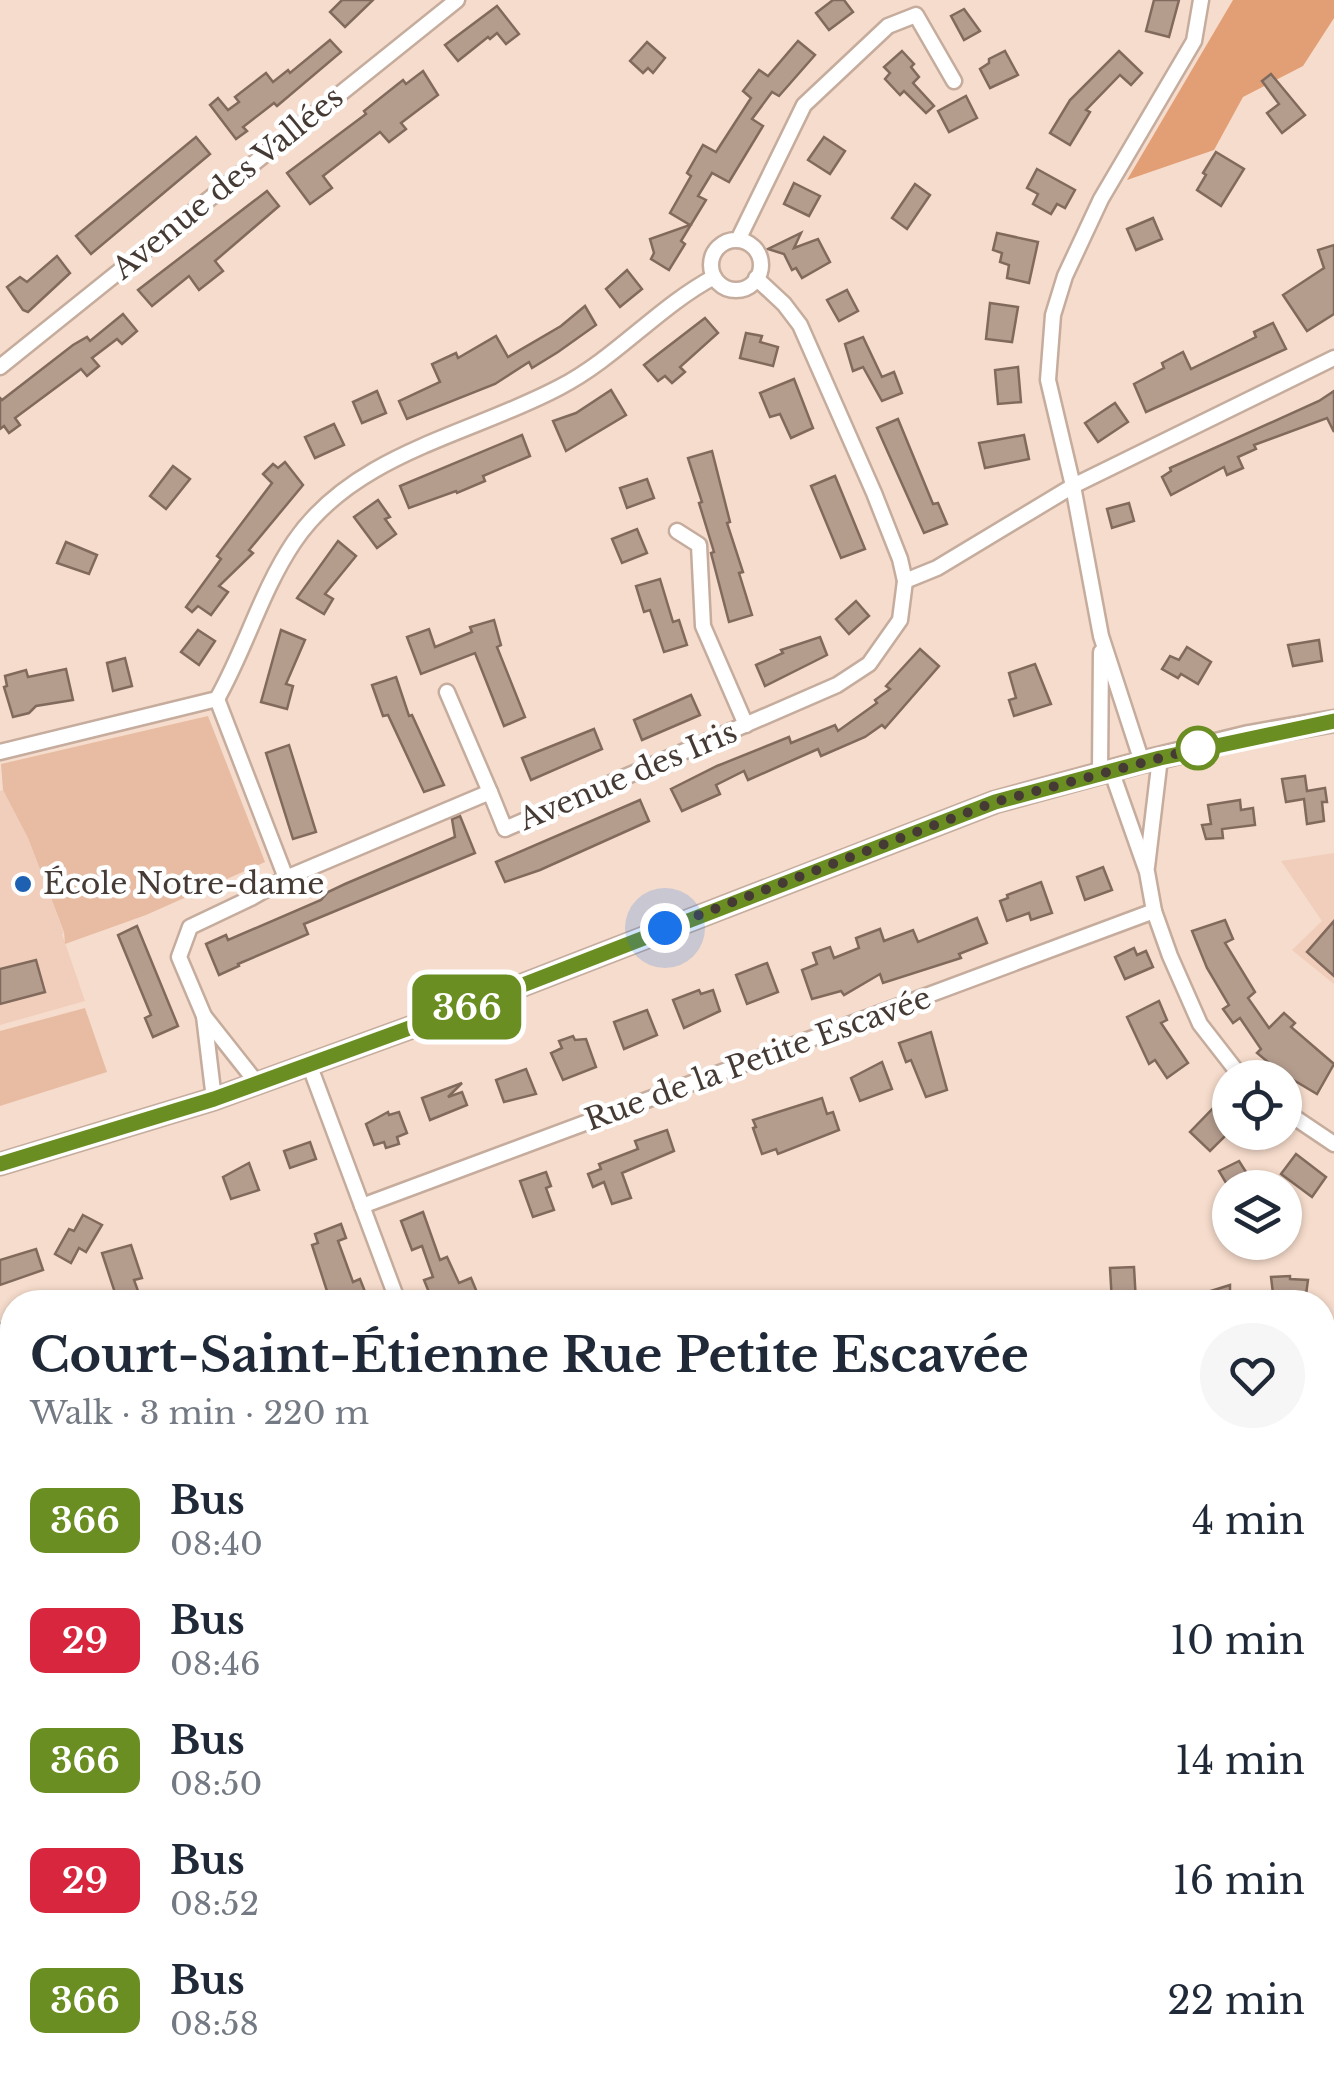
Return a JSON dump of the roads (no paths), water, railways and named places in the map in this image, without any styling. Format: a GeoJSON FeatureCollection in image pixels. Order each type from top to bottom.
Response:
{"type":"FeatureCollection","features":[{"type":"Feature","properties":{"kind":"main road"},"geometry":{"type":"LineString","coordinates":[[0,1164],[214,1099],[448,1014],[995,802],[1151,760],[1334,721]]}},
{"type":"Feature","properties":{"kind":"street","name":"Avenue des Vallées"},"geometry":{"type":"LineString","coordinates":[[0,367],[457,0]]}},
{"type":"Feature","properties":{"kind":"street"},"geometry":{"type":"LineString","coordinates":[[1201,0],[1194,41],[1102,200],[1065,276],[1053,315],[1048,380],[1101,636],[1105,771],[1146,872],[1154,912],[1200,1024],[1228,1060]]}},
{"type":"Feature","properties":{"kind":"street"},"geometry":{"type":"LineString","coordinates":[[738,240],[804,105],[888,26],[916,15],[954,81]]}},
{"type":"Feature","properties":{"kind":"street"},"geometry":{"type":"LineString","coordinates":[[738,240],[754,248],[760,270],[750,285],[726,288],[714,278],[714,253],[721,245],[738,240]]}},
{"type":"Feature","properties":{"kind":"street"},"geometry":{"type":"LineString","coordinates":[[0,752],[217,699],[237,664],[270,580],[296,538],[332,498],[372,470],[562,387],[628,342],[688,291],[714,278]]}},
{"type":"Feature","properties":{"kind":"street"},"geometry":{"type":"LineString","coordinates":[[756,278],[800,325],[874,493],[905,581],[937,568],[1073,486],[1334,358]]}},
{"type":"Feature","properties":{"kind":"street"},"geometry":{"type":"LineString","coordinates":[[677,531],[699,544],[703,626],[746,725]]}},
{"type":"Feature","properties":{"kind":"street","name":"Avenue des Iris"},"geometry":{"type":"LineString","coordinates":[[257,1083],[204,1016],[179,957],[190,927],[286,878],[490,792],[506,829],[837,685],[870,664],[900,620],[905,581]]}},
{"type":"Feature","properties":{"kind":"street"},"geometry":{"type":"LineString","coordinates":[[1101,636],[1151,760],[1146,872]]}},
{"type":"Feature","properties":{"kind":"street"},"geometry":{"type":"LineString","coordinates":[[447,692],[490,792]]}},
{"type":"Feature","properties":{"kind":"street"},"geometry":{"type":"LineString","coordinates":[[217,699],[286,878]]}},
{"type":"Feature","properties":{"kind":"street","name":"Rue de la Petite Escavée"},"geometry":{"type":"LineString","coordinates":[[362,1206],[1154,912]]}},
{"type":"Feature","properties":{"kind":"street","name":"Avenue des Iris"},"geometry":{"type":"LineString","coordinates":[[204,1016],[214,1099]]}},
{"type":"Feature","properties":{"kind":"street"},"geometry":{"type":"LineString","coordinates":[[309,1064],[394,1290]]}},
{"type":"Feature","properties":{"kind":"street"},"geometry":{"type":"LineString","coordinates":[[1302,1122],[1334,1144]]}},
{"type":"Feature","properties":{"kind":"place","name":"École Notre-dame"},"geometry":{"type":"Point","coordinates":[23,884]}}]}
